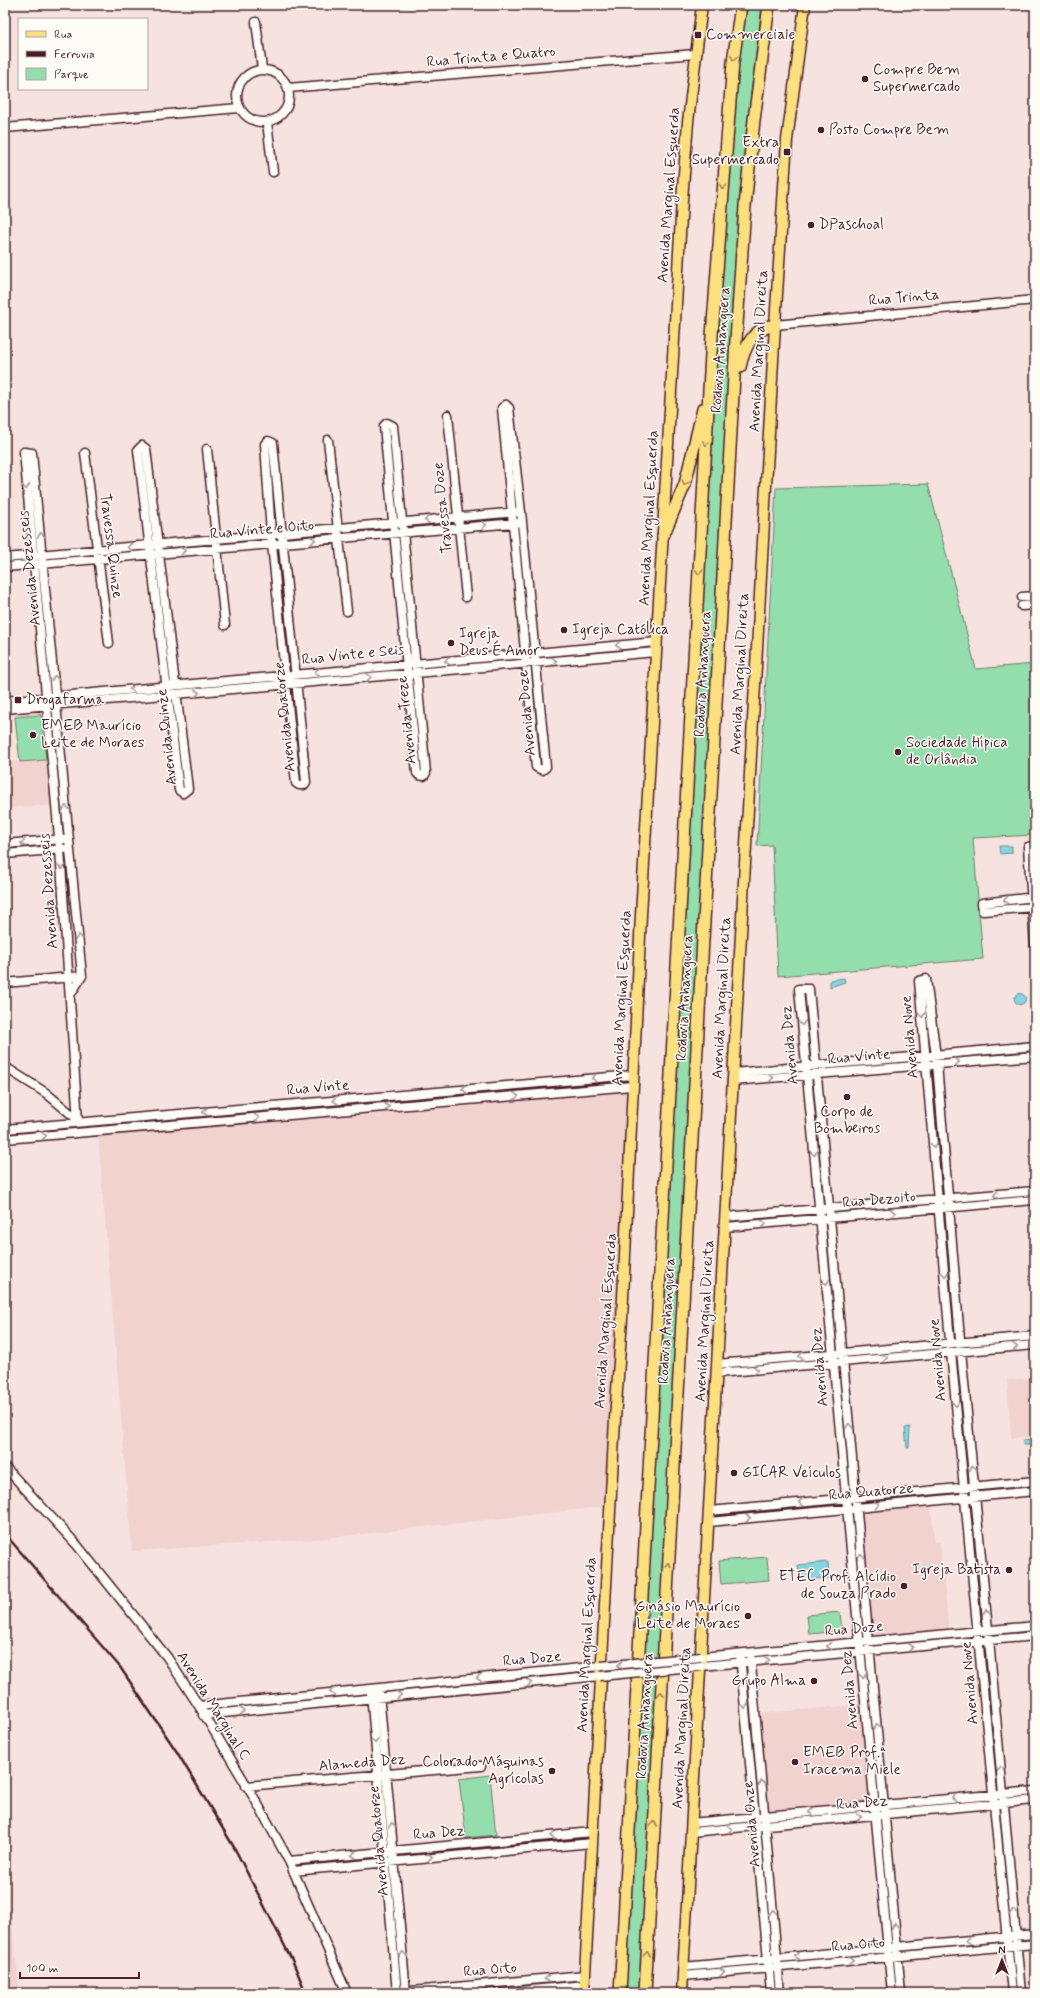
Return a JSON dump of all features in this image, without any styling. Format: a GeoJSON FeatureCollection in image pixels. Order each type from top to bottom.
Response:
{"type":"FeatureCollection","features":[{"type":"Feature","properties":{"kind":"highway","name":"Rodovia Anhanguera"},"geometry":{"type":"LineString","coordinates":[[620,1993],[710,377],[733,62],[741,5]]}},
{"type":"Feature","properties":{"kind":"highway","name":"Rodovia Anhanguera"},"geometry":{"type":"LineString","coordinates":[[645,1993],[732,409],[745,206],[769,5]]}},
{"type":"Feature","properties":{"kind":"highway"},"geometry":{"type":"LineString","coordinates":[[732,409],[745,348],[755,335],[767,327],[775,325]]}},
{"type":"Feature","properties":{"kind":"highway"},"geometry":{"type":"LineString","coordinates":[[663,536],[685,484],[710,377]]}},
{"type":"Feature","properties":{"kind":"main road","name":"Avenida Marginal Esquerda"},"geometry":{"type":"LineString","coordinates":[[585,1984],[614,1419],[623,1295],[632,1086],[656,647],[686,149],[695,54],[702,5]]}},
{"type":"Feature","properties":{"kind":"main road","name":"Avenida Marginal Direita"},"geometry":{"type":"LineString","coordinates":[[682,1993],[775,325],[787,140],[805,5]]}},
{"type":"Feature","properties":{"kind":"street"},"geometry":{"type":"LineString","coordinates":[[256,22],[262,69]]}},
{"type":"Feature","properties":{"kind":"street","name":"Rua Trinta e Quatro"},"geometry":{"type":"LineString","coordinates":[[288,88],[695,54]]}},
{"type":"Feature","properties":{"kind":"street"},"geometry":{"type":"LineString","coordinates":[[262,69],[274,72],[282,77],[288,88],[290,98],[287,108],[279,117],[267,122],[251,119],[239,108],[237,98],[240,82],[248,74],[262,69]]}},
{"type":"Feature","properties":{"kind":"street"},"geometry":{"type":"LineString","coordinates":[[5,128],[239,108]]}},
{"type":"Feature","properties":{"kind":"street"},"geometry":{"type":"LineString","coordinates":[[267,122],[273,172]]}},
{"type":"Feature","properties":{"kind":"street","name":"Rua Trinta"},"geometry":{"type":"LineString","coordinates":[[775,325],[1035,300]]}},
{"type":"Feature","properties":{"kind":"street","name":"Avenida Doze"},"geometry":{"type":"LineString","coordinates":[[506,405],[509,408],[521,512],[546,767],[542,770],[536,767],[502,408],[506,405]]}},
{"type":"Feature","properties":{"kind":"street","name":"Travessa Doze"},"geometry":{"type":"LineString","coordinates":[[448,415],[466,597]]}},
{"type":"Feature","properties":{"kind":"street","name":"Avenida Treze"},"geometry":{"type":"LineString","coordinates":[[398,523],[393,426],[387,424],[384,426],[398,523],[404,532],[426,773],[424,776],[417,773],[395,532],[398,523]]}},
{"type":"Feature","properties":{"kind":"street"},"geometry":{"type":"LineString","coordinates":[[328,440],[347,611]]}},
{"type":"Feature","properties":{"kind":"street","name":"Avenida Quatorze"},"geometry":{"type":"LineString","coordinates":[[268,441],[273,443],[281,533],[306,782],[304,785],[299,785],[296,783],[271,534],[265,444],[268,441]]}},
{"type":"Feature","properties":{"kind":"street","name":"Avenida Quinze"},"geometry":{"type":"LineString","coordinates":[[142,446],[146,449],[159,544],[188,789],[183,793],[179,790],[149,554],[138,450],[142,446]]}},
{"type":"Feature","properties":{"kind":"street"},"geometry":{"type":"LineString","coordinates":[[207,449],[225,624]]}},
{"type":"Feature","properties":{"kind":"street","name":"Avenida Dezesseis"},"geometry":{"type":"LineString","coordinates":[[78,1121],[60,849],[32,555],[24,452],[32,453],[44,563],[82,976]]}},
{"type":"Feature","properties":{"kind":"street","name":"Travessa Quinze"},"geometry":{"type":"LineString","coordinates":[[85,453],[109,643]]}},
{"type":"Feature","properties":{"kind":"street","name":"Rua Vinte e Oito"},"geometry":{"type":"LineString","coordinates":[[5,558],[521,512]]}},
{"type":"Feature","properties":{"kind":"street","name":"Rua Vinte e Oito"},"geometry":{"type":"LineString","coordinates":[[5,567],[522,522]]}},
{"type":"Feature","properties":{"kind":"street"},"geometry":{"type":"LineString","coordinates":[[1022,597],[1035,596]]}},
{"type":"Feature","properties":{"kind":"street"},"geometry":{"type":"LineString","coordinates":[[1022,606],[1035,605]]}},
{"type":"Feature","properties":{"kind":"street","name":"Rua Vinte e Seis"},"geometry":{"type":"LineString","coordinates":[[57,700],[177,695],[287,684],[295,679],[416,663],[536,653],[656,647]]}},
{"type":"Feature","properties":{"kind":"street","name":"Rua Vinte e Seis"},"geometry":{"type":"LineString","coordinates":[[5,701],[57,700],[166,686],[285,675],[295,679],[407,674],[536,663],[656,647]]}},
{"type":"Feature","properties":{"kind":"street"},"geometry":{"type":"LineString","coordinates":[[498,656],[498,666]]}},
{"type":"Feature","properties":{"kind":"street","name":"Rua Vinte e Seis"},"geometry":{"type":"LineString","coordinates":[[5,709],[46,701]]}},
{"type":"Feature","properties":{"kind":"street"},"geometry":{"type":"LineString","coordinates":[[291,727],[300,726]]}},
{"type":"Feature","properties":{"kind":"street"},"geometry":{"type":"LineString","coordinates":[[533,733],[542,732]]}},
{"type":"Feature","properties":{"kind":"street"},"geometry":{"type":"LineString","coordinates":[[5,844],[69,838]]}},
{"type":"Feature","properties":{"kind":"street"},"geometry":{"type":"LineString","coordinates":[[1031,846],[1035,945]]}},
{"type":"Feature","properties":{"kind":"street"},"geometry":{"type":"LineString","coordinates":[[5,854],[70,848]]}},
{"type":"Feature","properties":{"kind":"street"},"geometry":{"type":"LineString","coordinates":[[1033,897],[983,902],[983,910],[1034,907]]}},
{"type":"Feature","properties":{"kind":"street"},"geometry":{"type":"LineString","coordinates":[[5,984],[69,976],[82,976]]}},
{"type":"Feature","properties":{"kind":"street"},"geometry":{"type":"LineString","coordinates":[[70,995],[82,976]]}},
{"type":"Feature","properties":{"kind":"street","name":"Avenida Nove"},"geometry":{"type":"LineString","coordinates":[[999,1794],[979,1632],[950,1343],[944,1209],[948,1199],[937,1064],[926,979],[919,981],[939,1200],[944,1209],[961,1342],[990,1640],[999,1794],[999,1804],[1011,1936],[1021,1993]]}},
{"type":"Feature","properties":{"kind":"street","name":"Avenida Dez"},"geometry":{"type":"LineString","coordinates":[[892,1993],[834,1363],[837,1353],[830,1218],[809,989],[804,988],[799,989],[818,1210],[837,1353],[842,1362],[870,1646],[901,1993]]}},
{"type":"Feature","properties":{"kind":"street","name":"Rua Vinte"},"geometry":{"type":"LineString","coordinates":[[733,1077],[806,1066],[1035,1046]]}},
{"type":"Feature","properties":{"kind":"street","name":"Rua Vinte"},"geometry":{"type":"LineString","coordinates":[[733,1077],[807,1075],[1035,1056]]}},
{"type":"Feature","properties":{"kind":"street"},"geometry":{"type":"LineString","coordinates":[[5,1067],[46,1093],[78,1121]]}},
{"type":"Feature","properties":{"kind":"street","name":"Rua Vinte"},"geometry":{"type":"LineString","coordinates":[[5,1129],[78,1121],[633,1075]]}},
{"type":"Feature","properties":{"kind":"street","name":"Rua Vinte"},"geometry":{"type":"LineString","coordinates":[[5,1139],[632,1086]]}},
{"type":"Feature","properties":{"kind":"street","name":"Rua Dezoito"},"geometry":{"type":"LineString","coordinates":[[725,1222],[818,1210],[1035,1191]]}},
{"type":"Feature","properties":{"kind":"street","name":"Rua Dezoito"},"geometry":{"type":"LineString","coordinates":[[725,1222],[820,1219],[1035,1200]]}},
{"type":"Feature","properties":{"kind":"street"},"geometry":{"type":"LineString","coordinates":[[717,1369],[837,1353],[1035,1336]]}},
{"type":"Feature","properties":{"kind":"street"},"geometry":{"type":"LineString","coordinates":[[717,1369],[834,1363],[1035,1345]]}},
{"type":"Feature","properties":{"kind":"street","name":"Avenida Marginal C"},"geometry":{"type":"LineString","coordinates":[[5,1467],[77,1545],[166,1657],[199,1706],[289,1861],[347,1993]]}},
{"type":"Feature","properties":{"kind":"street","name":"Rua Quatorze"},"geometry":{"type":"LineString","coordinates":[[710,1511],[1035,1481]]}},
{"type":"Feature","properties":{"kind":"street","name":"Rua Quatorze"},"geometry":{"type":"LineString","coordinates":[[709,1522],[1035,1491]]}},
{"type":"Feature","properties":{"kind":"street","name":"Rua Doze"},"geometry":{"type":"LineString","coordinates":[[701,1662],[740,1654],[750,1657],[860,1647],[1035,1626]]}},
{"type":"Feature","properties":{"kind":"street","name":"Rua Doze"},"geometry":{"type":"LineString","coordinates":[[870,1646],[980,1641],[1035,1636]]}},
{"type":"Feature","properties":{"kind":"street","name":"Avenida Onze"},"geometry":{"type":"LineString","coordinates":[[740,1654],[757,1826],[771,1993]]}},
{"type":"Feature","properties":{"kind":"street","name":"Rua Doze"},"geometry":{"type":"LineString","coordinates":[[199,1706],[375,1688],[701,1662],[741,1662],[750,1657]]}},
{"type":"Feature","properties":{"kind":"street","name":"Avenida Onze"},"geometry":{"type":"LineString","coordinates":[[750,1657],[780,1993]]}},
{"type":"Feature","properties":{"kind":"street","name":"Rua Doze"},"geometry":{"type":"LineString","coordinates":[[203,1715],[375,1698],[601,1671]]}},
{"type":"Feature","properties":{"kind":"street","name":"Avenida Quatorze"},"geometry":{"type":"LineString","coordinates":[[375,1688],[378,1775],[397,1993]]}},
{"type":"Feature","properties":{"kind":"street","name":"Avenida Quatorze"},"geometry":{"type":"LineString","coordinates":[[375,1698],[387,1775],[406,1992]]}},
{"type":"Feature","properties":{"kind":"street","name":"Alameda Dez"},"geometry":{"type":"LineString","coordinates":[[246,1786],[481,1766]]}},
{"type":"Feature","properties":{"kind":"street","name":"Rua Dez"},"geometry":{"type":"LineString","coordinates":[[691,1828],[765,1816],[1035,1791]]}},
{"type":"Feature","properties":{"kind":"street","name":"Rua Dez"},"geometry":{"type":"LineString","coordinates":[[691,1828],[766,1826],[1035,1800]]}},
{"type":"Feature","properties":{"kind":"street","name":"Rua Dez"},"geometry":{"type":"LineString","coordinates":[[289,1861],[394,1851],[592,1838]]}},
{"type":"Feature","properties":{"kind":"street","name":"Rua Dez"},"geometry":{"type":"LineString","coordinates":[[294,1871],[592,1838]]}},
{"type":"Feature","properties":{"kind":"street","name":"Rua Oito"},"geometry":{"type":"LineString","coordinates":[[683,1972],[768,1958],[1035,1934]]}},
{"type":"Feature","properties":{"kind":"street","name":"Rua Oito"},"geometry":{"type":"LineString","coordinates":[[683,1972],[778,1967],[1035,1944]]}},
{"type":"Feature","properties":{"kind":"street","name":"Avenida Nove"},"geometry":{"type":"LineString","coordinates":[[1012,1946],[1012,1993]]}},
{"type":"Feature","properties":{"kind":"street","name":"Rua Oito"},"geometry":{"type":"LineString","coordinates":[[397,1993],[585,1984]]}},
{"type":"Feature","properties":{"kind":"street","name":"Rua Oito"},"geometry":{"type":"LineString","coordinates":[[499,1993],[585,1984]]}},
{"type":"Feature","properties":{"kind":"shaded area","name":"EMEB Maurício Leite de Moraes"},"geometry":{"type":"Polygon","coordinates":[[[47,705],[57,805],[5,808],[5,763],[19,761],[14,709],[47,705]]]}},
{"type":"Feature","properties":{"kind":"shaded area"},"geometry":{"type":"Polygon","coordinates":[[[631,1088],[610,1506],[317,1539],[132,1551],[98,1135],[315,1114],[631,1088]]]}},
{"type":"Feature","properties":{"kind":"shaded area"},"geometry":{"type":"Polygon","coordinates":[[[1035,1378],[1035,1436],[1011,1438],[1007,1380],[1035,1378]]]}},
{"type":"Feature","properties":{"kind":"shaded area","name":"ETEC Prof. Alcídio de Souza Prado"},"geometry":{"type":"Polygon","coordinates":[[[930,1500],[935,1543],[940,1542],[949,1634],[869,1642],[856,1507],[930,1500]]]}},
{"type":"Feature","properties":{"kind":"shaded area","name":"EMEB Prof.ª Iracema Miele"},"geometry":{"type":"Polygon","coordinates":[[[865,1704],[875,1806],[765,1816],[756,1714],[865,1704]]]}},
{"type":"Feature","properties":{"kind":"shaded area"},"geometry":{"type":"Polygon","coordinates":[[[5,1839],[13,1934],[20,1993],[5,1993],[5,1839]]]}},
{"type":"Feature","properties":{"kind":"green space"},"geometry":{"type":"Polygon","coordinates":[[[745,5],[762,5],[745,143],[732,304],[640,1993],[625,1993],[719,301],[738,61],[745,5]]]}},
{"type":"Feature","properties":{"kind":"green space","name":"Sociedade Hípica de Orlândia"},"geometry":{"type":"Polygon","coordinates":[[[928,484],[976,669],[1035,664],[1035,835],[973,838],[983,959],[778,976],[772,845],[757,846],[776,488],[928,484]]]}},
{"type":"Feature","properties":{"kind":"green space"},"geometry":{"type":"Polygon","coordinates":[[[41,715],[46,760],[20,762],[15,717],[41,715]]]}},
{"type":"Feature","properties":{"kind":"green space"},"geometry":{"type":"Polygon","coordinates":[[[767,1557],[769,1580],[721,1584],[719,1561],[767,1557]]]}},
{"type":"Feature","properties":{"kind":"green space"},"geometry":{"type":"Polygon","coordinates":[[[840,1612],[842,1631],[809,1634],[807,1615],[840,1612]]]}},
{"type":"Feature","properties":{"kind":"green space"},"geometry":{"type":"Polygon","coordinates":[[[490,1775],[496,1835],[466,1838],[459,1779],[490,1775]]]}},
{"type":"Feature","properties":{"kind":"water"},"geometry":{"type":"Polygon","coordinates":[[[999,846],[1012,846],[1012,853],[1000,854],[999,846]]]}},
{"type":"Feature","properties":{"kind":"water"},"geometry":{"type":"Polygon","coordinates":[[[844,978],[845,982],[830,987],[830,980],[844,978]]]}},
{"type":"Feature","properties":{"kind":"water"},"geometry":{"type":"Polygon","coordinates":[[[1018,994],[1022,994],[1024,995],[1024,1003],[1018,1004],[1015,1001],[1015,997],[1018,994]]]}},
{"type":"Feature","properties":{"kind":"water"},"geometry":{"type":"Polygon","coordinates":[[[910,1427],[909,1448],[907,1448],[905,1428],[910,1427]]]}},
{"type":"Feature","properties":{"kind":"water"},"geometry":{"type":"Polygon","coordinates":[[[1033,1439],[1034,1445],[1023,1445],[1023,1440],[1033,1439]]]}},
{"type":"Feature","properties":{"kind":"water"},"geometry":{"type":"Polygon","coordinates":[[[828,1562],[829,1578],[800,1580],[798,1565],[828,1562]]]}},
{"type":"Feature","properties":{"kind":"railway"},"geometry":{"type":"LineString","coordinates":[[5,1534],[120,1667],[177,1752],[235,1849],[293,1962],[306,1993]]}},
{"type":"Feature","properties":{"kind":"place","name":"Commerciale"},"geometry":{"type":"Point","coordinates":[698,35]}},
{"type":"Feature","properties":{"kind":"place","name":"Compre Bem Supermercado"},"geometry":{"type":"Point","coordinates":[865,79]}},
{"type":"Feature","properties":{"kind":"place","name":"Posto Compre Bem"},"geometry":{"type":"Point","coordinates":[821,130]}},
{"type":"Feature","properties":{"kind":"place","name":"Extra Supermercado"},"geometry":{"type":"Point","coordinates":[787,152]}},
{"type":"Feature","properties":{"kind":"place","name":"DPaschoal"},"geometry":{"type":"Point","coordinates":[811,225]}},
{"type":"Feature","properties":{"kind":"place","name":"Igreja Católica"},"geometry":{"type":"Point","coordinates":[564,630]}},
{"type":"Feature","properties":{"kind":"place","name":"Igreja Deus É Amor"},"geometry":{"type":"Point","coordinates":[451,643]}},
{"type":"Feature","properties":{"kind":"place","name":"Drogafarma"},"geometry":{"type":"Point","coordinates":[18,700]}},
{"type":"Feature","properties":{"kind":"place","name":"EMEB Maurício Leite de Moraes"},"geometry":{"type":"Point","coordinates":[33,735]}},
{"type":"Feature","properties":{"kind":"place","name":"Sociedade Hípica de Orlândia"},"geometry":{"type":"Point","coordinates":[898,752]}},
{"type":"Feature","properties":{"kind":"place","name":"Corpo de Bombeiros"},"geometry":{"type":"Point","coordinates":[847,1097]}},
{"type":"Feature","properties":{"kind":"place","name":"GICAR Veículos"},"geometry":{"type":"Point","coordinates":[734,1473]}},
{"type":"Feature","properties":{"kind":"place","name":"Igreja Batista"},"geometry":{"type":"Point","coordinates":[1009,1570]}},
{"type":"Feature","properties":{"kind":"place","name":"ETEC Prof. Alcídio de Souza Prado"},"geometry":{"type":"Point","coordinates":[904,1586]}},
{"type":"Feature","properties":{"kind":"place","name":"Ginásio Maurício Leite de Moraes"},"geometry":{"type":"Point","coordinates":[748,1616]}},
{"type":"Feature","properties":{"kind":"place","name":"Grupo Alma"},"geometry":{"type":"Point","coordinates":[814,1681]}},
{"type":"Feature","properties":{"kind":"place","name":"EMEB Prof.ª Iracema Miele"},"geometry":{"type":"Point","coordinates":[795,1762]}},
{"type":"Feature","properties":{"kind":"place","name":"Colorado Máquinas Agrícolas"},"geometry":{"type":"Point","coordinates":[552,1771]}}]}
